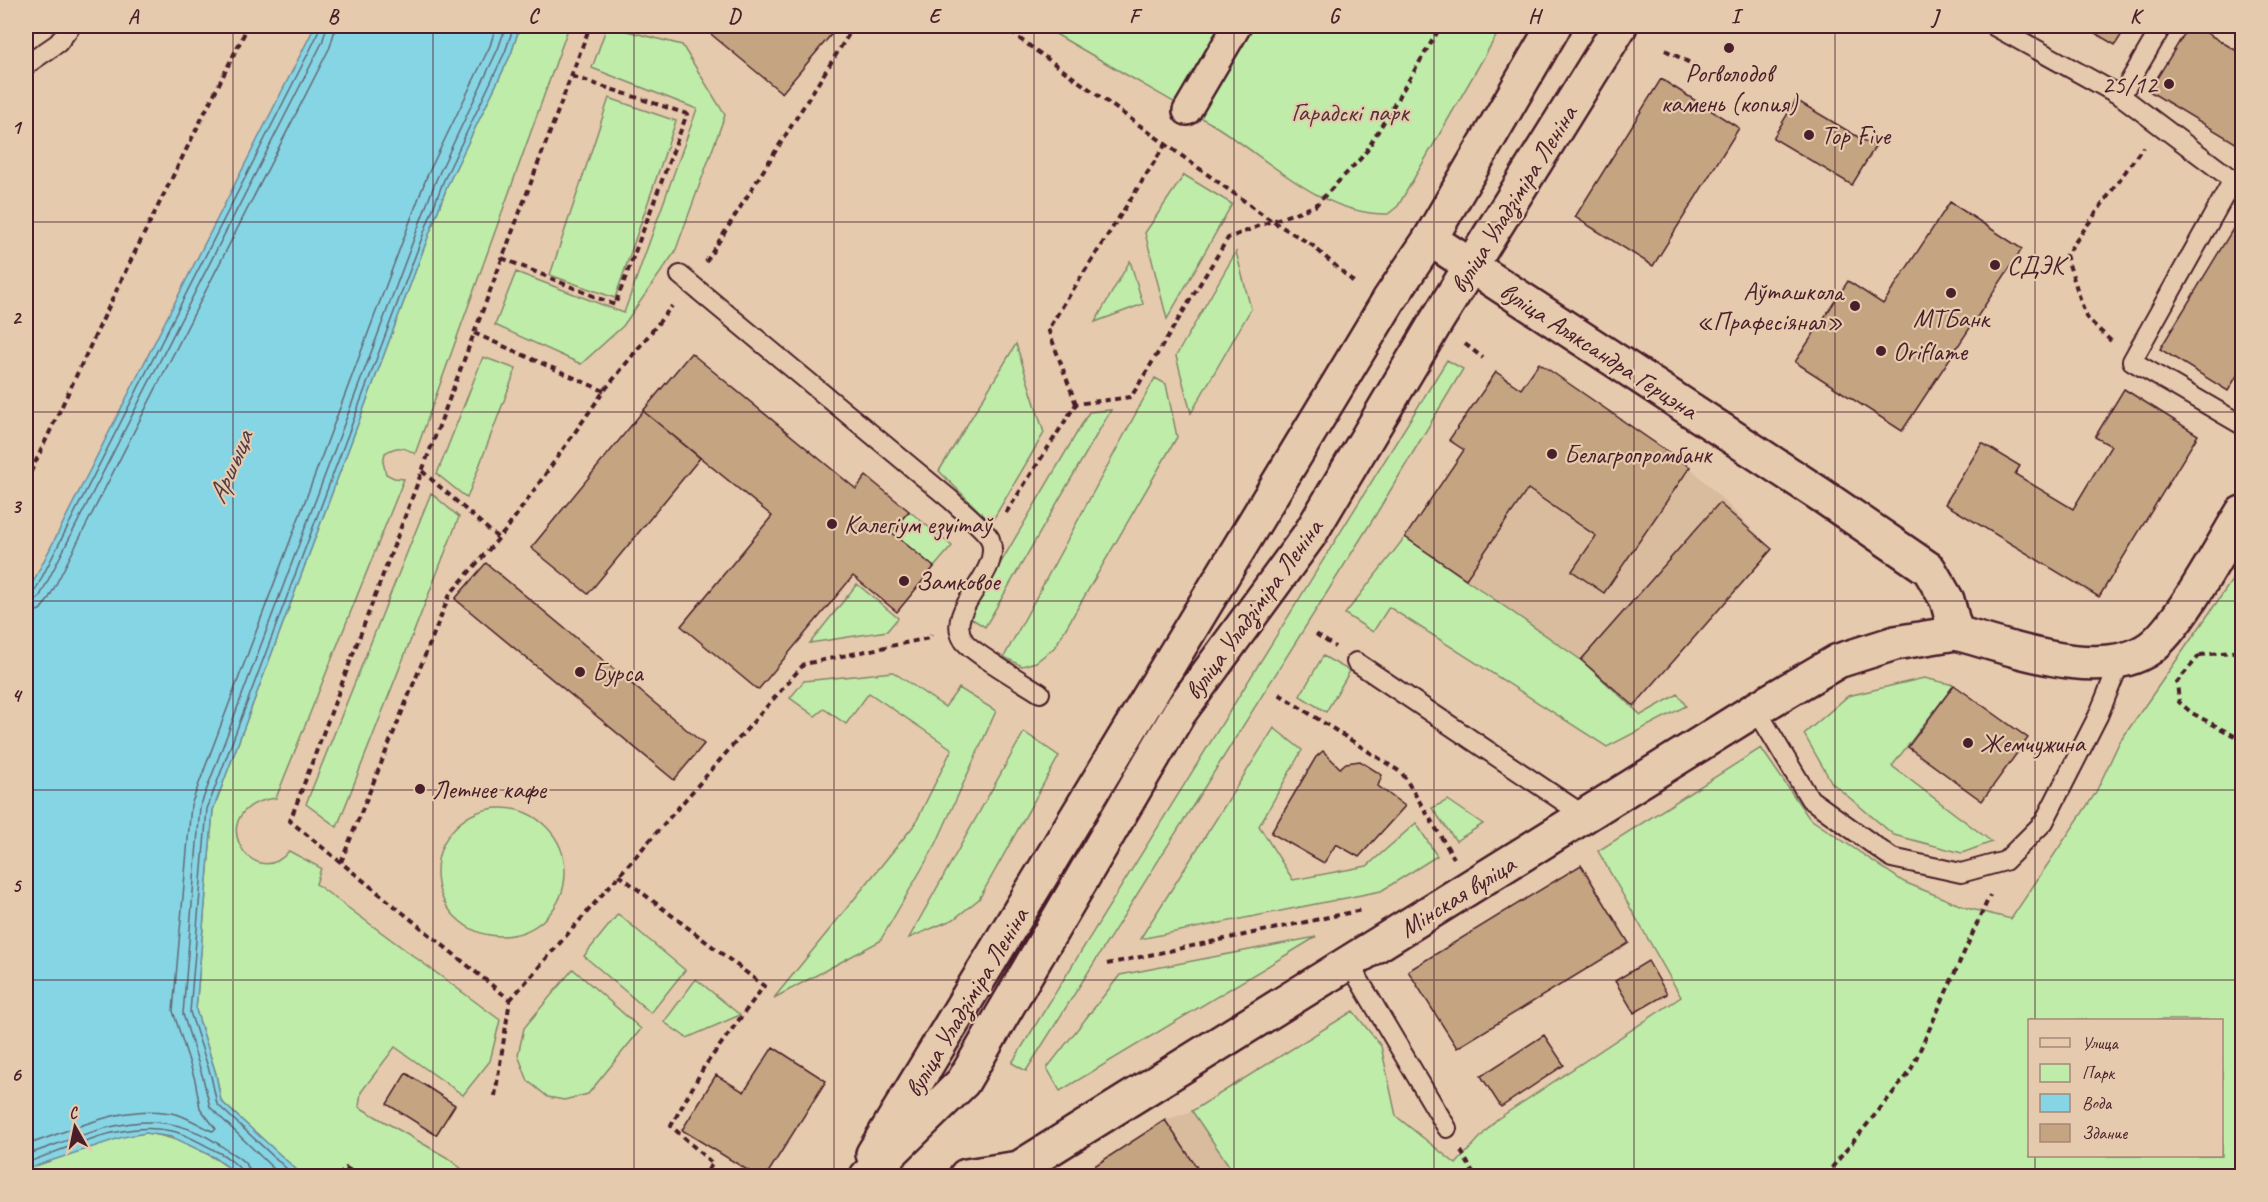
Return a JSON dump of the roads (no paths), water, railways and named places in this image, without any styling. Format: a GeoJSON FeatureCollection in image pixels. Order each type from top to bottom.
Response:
{"type":"FeatureCollection","features":[{"type":"Feature","properties":{"kind":"main road","name":"вуліца Уладзіміра Леніна"},"geometry":{"type":"LineString","coordinates":[[860,1176],[1389,300],[1430,239],[1554,26]]}},
{"type":"Feature","properties":{"kind":"main road","name":"вуліца Уладзіміра Леніна"},"geometry":{"type":"LineString","coordinates":[[867,1176],[963,1082],[1179,713],[1310,534],[1620,26]]}},
{"type":"Feature","properties":{"kind":"main road","name":"вуліца Аляксандра Герцэна"},"geometry":{"type":"LineString","coordinates":[[1430,239],[1821,495],[1929,569],[1947,600],[1956,633]]}},
{"type":"Feature","properties":{"kind":"main road"},"geometry":{"type":"LineString","coordinates":[[1956,633],[2078,663],[2120,662],[2150,648],[2170,627],[2242,513]]}},
{"type":"Feature","properties":{"kind":"main road","name":"Мінская вуліца"},"geometry":{"type":"LineString","coordinates":[[966,1176],[1019,1168],[1756,709],[1838,661],[1895,643],[1956,633]]}},
{"type":"Feature","properties":{"kind":"street"},"geometry":{"type":"LineString","coordinates":[[1187,111],[1237,26]]}},
{"type":"Feature","properties":{"kind":"lane"},"geometry":{"type":"LineString","coordinates":[[26,65],[58,44],[71,26]]}},
{"type":"Feature","properties":{"kind":"lane"},"geometry":{"type":"LineString","coordinates":[[1994,26],[2121,96],[2233,180],[2132,361],[2242,425]]}},
{"type":"Feature","properties":{"kind":"lane"},"geometry":{"type":"LineString","coordinates":[[2121,96],[2162,26]]}},
{"type":"Feature","properties":{"kind":"lane"},"geometry":{"type":"LineString","coordinates":[[685,279],[951,500],[990,539],[992,559],[962,614],[958,628],[964,643],[1040,693]]}},
{"type":"Feature","properties":{"kind":"lane"},"geometry":{"type":"LineString","coordinates":[[1356,662],[1585,816]]}},
{"type":"Feature","properties":{"kind":"lane"},"geometry":{"type":"LineString","coordinates":[[1756,709],[1810,799],[1892,858],[1961,873],[2005,861],[2044,822],[2098,716],[2120,662]]}},
{"type":"Feature","properties":{"kind":"lane"},"geometry":{"type":"LineString","coordinates":[[1349,963],[1448,1128]]}},
{"type":"Feature","properties":{"kind":"water","name":"Аршыца"},"geometry":{"type":"Polygon","coordinates":[[[315,26],[520,26],[511,54],[448,184],[213,810],[196,1010],[216,1074],[221,1101],[298,1171],[293,1176],[240,1176],[214,1157],[172,1137],[146,1133],[123,1137],[26,1169],[26,596],[315,26]]]}},
{"type":"Feature","properties":{"kind":"place","name":"Рогволодов камень (копия)"},"geometry":{"type":"Point","coordinates":[1729,48]}},
{"type":"Feature","properties":{"kind":"place","name":"25/12"},"geometry":{"type":"Point","coordinates":[2169,84]}},
{"type":"Feature","properties":{"kind":"place","name":"Top Five"},"geometry":{"type":"Point","coordinates":[1809,135]}},
{"type":"Feature","properties":{"kind":"place","name":"СДЭК"},"geometry":{"type":"Point","coordinates":[1995,265]}},
{"type":"Feature","properties":{"kind":"place","name":"МТБанк"},"geometry":{"type":"Point","coordinates":[1951,293]}},
{"type":"Feature","properties":{"kind":"place","name":"Аўташкола «Прафесіянал»"},"geometry":{"type":"Point","coordinates":[1855,306]}},
{"type":"Feature","properties":{"kind":"place","name":"Oriflame"},"geometry":{"type":"Point","coordinates":[1881,351]}},
{"type":"Feature","properties":{"kind":"place","name":"Белагропромбанк"},"geometry":{"type":"Point","coordinates":[1552,454]}},
{"type":"Feature","properties":{"kind":"place","name":"Калегіум езуітаў"},"geometry":{"type":"Point","coordinates":[832,524]}},
{"type":"Feature","properties":{"kind":"place","name":"Замковое"},"geometry":{"type":"Point","coordinates":[904,581]}},
{"type":"Feature","properties":{"kind":"place","name":"Бурса"},"geometry":{"type":"Point","coordinates":[580,672]}},
{"type":"Feature","properties":{"kind":"place","name":"Жемчужина"},"geometry":{"type":"Point","coordinates":[1968,743]}},
{"type":"Feature","properties":{"kind":"place","name":"Летнее кафе"},"geometry":{"type":"Point","coordinates":[420,789]}},
{"type":"Feature","properties":{"kind":"park label","name":"Гарадскі парк"},"geometry":{"type":"Point","coordinates":[1350,112]}}]}
